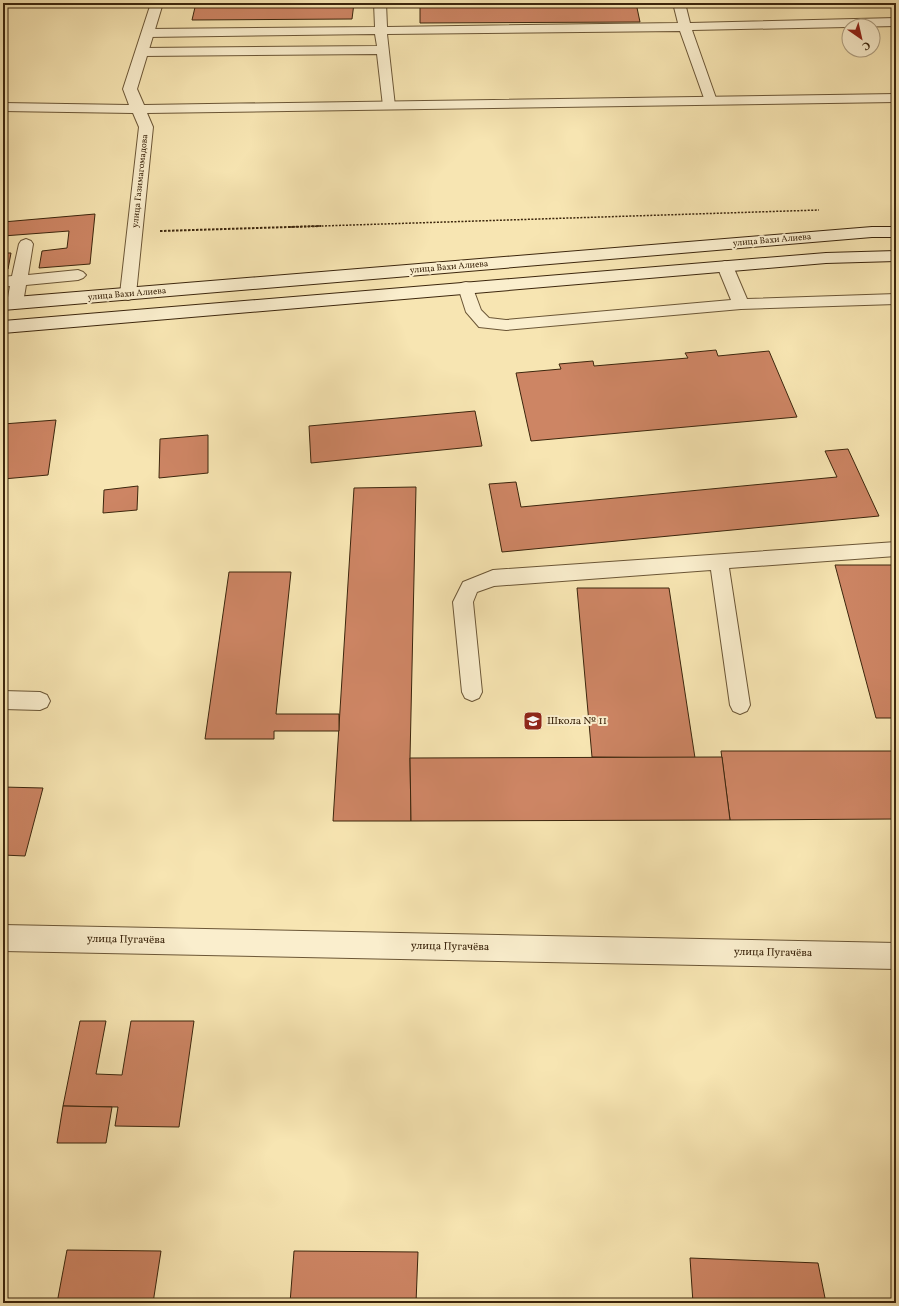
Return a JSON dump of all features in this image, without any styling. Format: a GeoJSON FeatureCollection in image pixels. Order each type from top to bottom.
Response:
{"type":"FeatureCollection","features":[{"type":"Feature","properties":{"kind":"street","name":"улица Газимагомадова"},"geometry":{"type":"LineString","coordinates":[[128,294],[146,128],[140,109],[130,89],[157,3]]}},
{"type":"Feature","properties":{"kind":"street"},"geometry":{"type":"LineString","coordinates":[[3,107],[140,109],[896,98]]}},
{"type":"Feature","properties":{"kind":"street","name":"улица Вахи Алиева"},"geometry":{"type":"LineString","coordinates":[[9,304],[872,232],[896,232]]}},
{"type":"Feature","properties":{"kind":"street","name":"улица Вахи Алиева"},"geometry":{"type":"LineString","coordinates":[[3,327],[724,266],[826,258],[896,256]]}},
{"type":"Feature","properties":{"kind":"street","name":"улица Пугачёва"},"geometry":{"type":"LineString","coordinates":[[3,938],[896,956]]}},
{"type":"Feature","properties":{"kind":"lane"},"geometry":{"type":"LineString","coordinates":[[380,3],[381,31],[389,106]]}},
{"type":"Feature","properties":{"kind":"lane"},"geometry":{"type":"LineString","coordinates":[[679,3],[685,27],[711,101]]}},
{"type":"Feature","properties":{"kind":"lane"},"geometry":{"type":"LineString","coordinates":[[148,33],[685,27],[896,22]]}},
{"type":"Feature","properties":{"kind":"lane"},"geometry":{"type":"LineString","coordinates":[[142,52],[384,50]]}},
{"type":"Feature","properties":{"kind":"lane"},"geometry":{"type":"LineString","coordinates":[[9,304],[20,281],[26,244]]}},
{"type":"Feature","properties":{"kind":"lane"},"geometry":{"type":"LineString","coordinates":[[724,266],[741,304]]}},
{"type":"Feature","properties":{"kind":"lane"},"geometry":{"type":"LineString","coordinates":[[3,282],[78,275]]}},
{"type":"Feature","properties":{"kind":"lane"},"geometry":{"type":"LineString","coordinates":[[466,287],[474,312],[486,323],[506,325],[741,304],[896,299]]}},
{"type":"Feature","properties":{"kind":"lane"},"geometry":{"type":"LineString","coordinates":[[472,692],[463,602],[470,587],[493,578],[896,549]]}},
{"type":"Feature","properties":{"kind":"lane"},"geometry":{"type":"LineString","coordinates":[[719,562],[740,705]]}},
{"type":"Feature","properties":{"kind":"lane"},"geometry":{"type":"LineString","coordinates":[[3,700],[40,701]]}},
{"type":"Feature","properties":{"kind":"path"},"geometry":{"type":"LineString","coordinates":[[135,232],[825,210]]}},
{"type":"Feature","properties":{"kind":"building"},"geometry":{"type":"Polygon","coordinates":[[[196,3],[354,3],[352,19],[192,20],[196,3]]]}},
{"type":"Feature","properties":{"kind":"building"},"geometry":{"type":"Polygon","coordinates":[[[420,3],[636,3],[640,22],[420,23],[420,3]]]}},
{"type":"Feature","properties":{"kind":"building"},"geometry":{"type":"Polygon","coordinates":[[[95,214],[90,264],[39,268],[42,251],[67,248],[69,231],[3,236],[3,222],[95,214]]]}},
{"type":"Feature","properties":{"kind":"building"},"geometry":{"type":"Polygon","coordinates":[[[3,253],[11,253],[8,269],[3,269],[3,253]]]}},
{"type":"Feature","properties":{"kind":"building"},"geometry":{"type":"Polygon","coordinates":[[[716,350],[718,356],[769,351],[797,417],[531,441],[516,373],[561,369],[559,364],[593,361],[594,366],[688,358],[685,353],[716,350]]]}},
{"type":"Feature","properties":{"kind":"building"},"geometry":{"type":"Polygon","coordinates":[[[475,411],[482,446],[311,463],[309,426],[475,411]]]}},
{"type":"Feature","properties":{"kind":"building"},"geometry":{"type":"Polygon","coordinates":[[[56,420],[48,475],[3,479],[3,424],[56,420]]]}},
{"type":"Feature","properties":{"kind":"building"},"geometry":{"type":"Polygon","coordinates":[[[208,435],[208,473],[159,478],[160,439],[208,435]]]}},
{"type":"Feature","properties":{"kind":"building"},"geometry":{"type":"Polygon","coordinates":[[[848,449],[879,516],[502,552],[489,484],[516,482],[521,507],[837,477],[825,451],[848,449]]]}},
{"type":"Feature","properties":{"kind":"building"},"geometry":{"type":"Polygon","coordinates":[[[138,486],[137,510],[103,513],[104,490],[138,486]]]}},
{"type":"Feature","properties":{"kind":"building"},"geometry":{"type":"Polygon","coordinates":[[[416,487],[410,758],[411,821],[333,821],[354,488],[416,487]]]}},
{"type":"Feature","properties":{"kind":"building"},"geometry":{"type":"Polygon","coordinates":[[[835,565],[896,565],[896,718],[876,718],[835,565]]]}},
{"type":"Feature","properties":{"kind":"building"},"geometry":{"type":"Polygon","coordinates":[[[229,572],[291,572],[276,714],[339,714],[339,731],[274,731],[274,739],[205,739],[229,572]]]}},
{"type":"Feature","properties":{"kind":"building"},"geometry":{"type":"Polygon","coordinates":[[[577,588],[669,588],[695,758],[592,757],[577,588]]]}},
{"type":"Feature","properties":{"kind":"building"},"geometry":{"type":"Polygon","coordinates":[[[721,751],[896,751],[896,819],[730,820],[721,751]]]}},
{"type":"Feature","properties":{"kind":"building"},"geometry":{"type":"Polygon","coordinates":[[[722,757],[730,820],[411,821],[410,758],[722,757]]]}},
{"type":"Feature","properties":{"kind":"building"},"geometry":{"type":"Polygon","coordinates":[[[3,787],[43,788],[25,856],[3,855],[3,787]]]}},
{"type":"Feature","properties":{"kind":"building"},"geometry":{"type":"Polygon","coordinates":[[[80,1021],[106,1021],[96,1074],[122,1075],[131,1021],[194,1021],[179,1127],[115,1126],[118,1107],[63,1106],[80,1021]]]}},
{"type":"Feature","properties":{"kind":"building"},"geometry":{"type":"Polygon","coordinates":[[[63,1106],[112,1107],[106,1143],[57,1143],[63,1106]]]}},
{"type":"Feature","properties":{"kind":"building"},"geometry":{"type":"Polygon","coordinates":[[[67,1250],[161,1251],[153,1303],[57,1303],[67,1250]]]}},
{"type":"Feature","properties":{"kind":"building"},"geometry":{"type":"Polygon","coordinates":[[[294,1251],[418,1252],[416,1303],[290,1303],[294,1251]]]}},
{"type":"Feature","properties":{"kind":"building"},"geometry":{"type":"Polygon","coordinates":[[[690,1258],[818,1263],[826,1303],[693,1303],[690,1258]]]}},
{"type":"Feature","properties":{"kind":"place","name":"Школа № 11"},"geometry":{"type":"Point","coordinates":[533,721]}}]}
